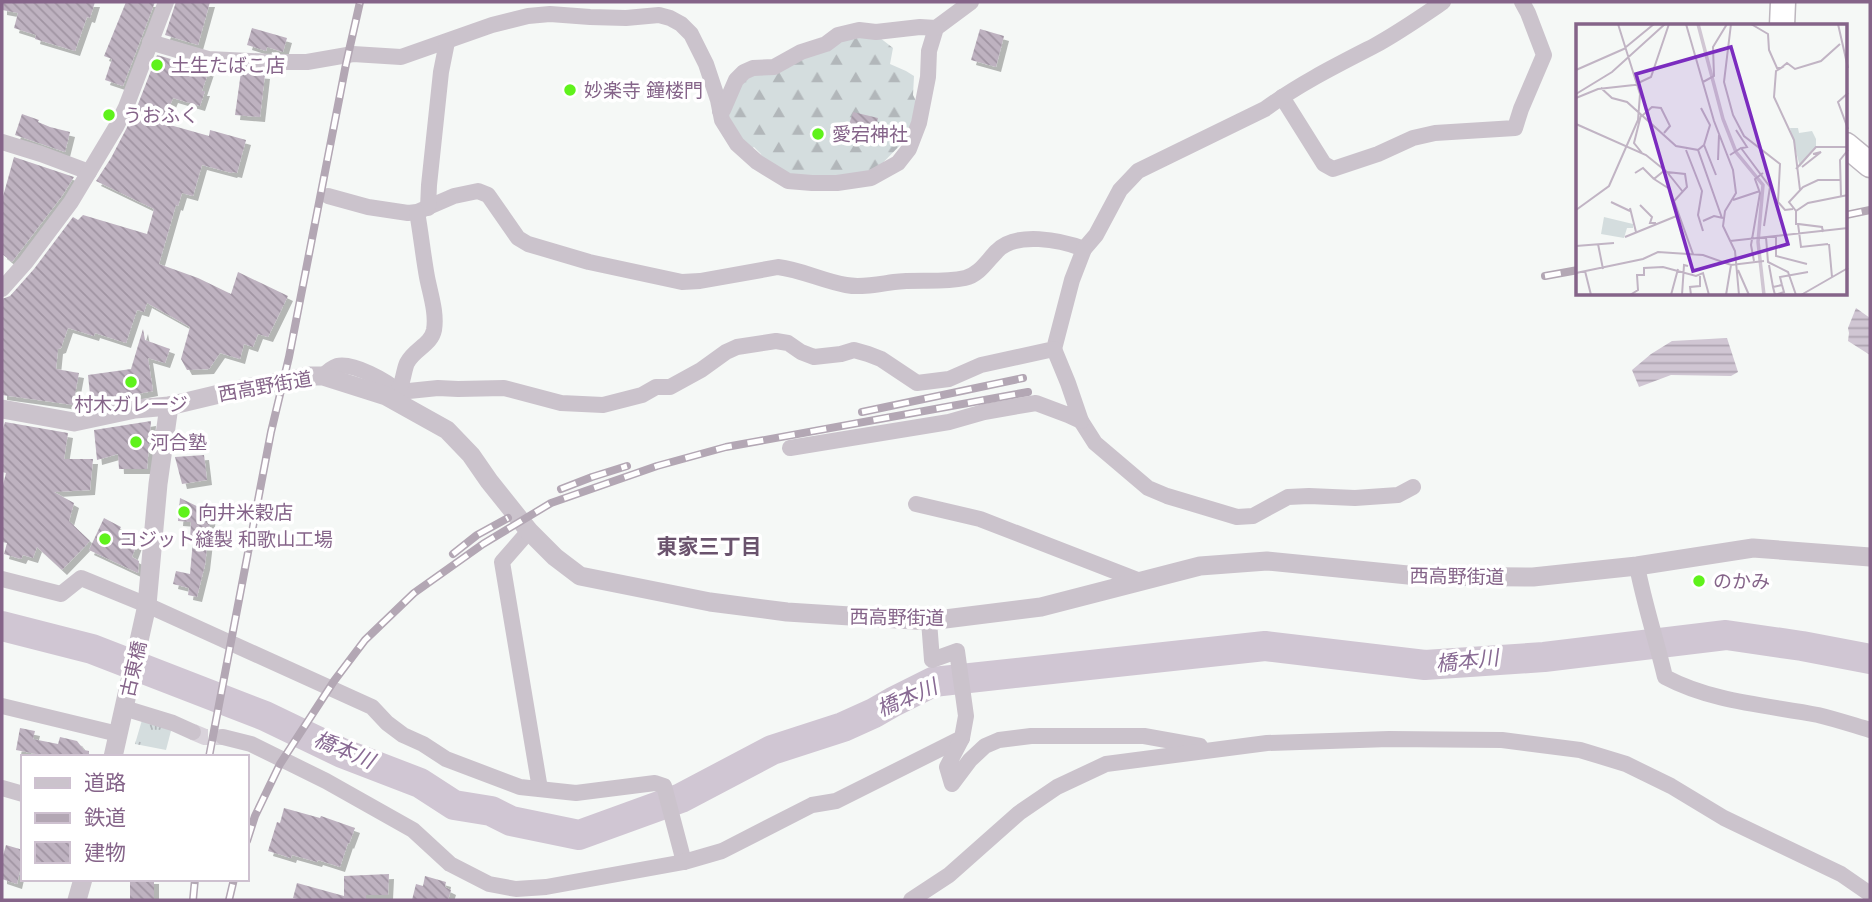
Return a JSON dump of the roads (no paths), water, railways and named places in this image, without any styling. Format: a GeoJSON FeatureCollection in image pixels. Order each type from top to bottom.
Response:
{"type":"FeatureCollection","features":[{"type":"Feature","properties":{"kind":"highway"},"geometry":{"type":"LineString","coordinates":[[1782,24],[1783,2]]}},
{"type":"Feature","properties":{"kind":"highway"},"geometry":{"type":"LineString","coordinates":[[1848,147],[1870,165]]}},
{"type":"Feature","properties":{"kind":"street"},"geometry":{"type":"LineString","coordinates":[[2,289],[71,202],[116,127],[166,2]]}},
{"type":"Feature","properties":{"kind":"street"},"geometry":{"type":"LineString","coordinates":[[1413,487],[1398,495],[1288,498],[1253,516],[1237,517],[1167,496],[1148,488],[1095,443],[1081,421],[1054,349],[1072,280],[1084,249],[1096,236],[1120,190],[1138,171],[1265,109],[1328,68],[1376,44],[1444,2]]}},
{"type":"Feature","properties":{"kind":"street"},"geometry":{"type":"LineString","coordinates":[[1282,97],[1324,164],[1333,169],[1378,154],[1413,138],[1435,133],[1516,128],[1521,109],[1544,55],[1522,2]]}},
{"type":"Feature","properties":{"kind":"street"},"geometry":{"type":"LineString","coordinates":[[150,43],[208,59],[307,62],[353,54],[401,57],[529,9],[590,17],[659,15],[681,24],[691,34],[706,64],[722,120],[737,144],[757,162],[788,181],[837,183],[871,177],[898,163],[909,149],[919,123],[928,77],[929,51],[936,28],[961,5]]}},
{"type":"Feature","properties":{"kind":"street"},"geometry":{"type":"LineString","coordinates":[[720,111],[723,110],[736,80],[744,72],[753,68],[774,67],[801,52],[826,44],[838,35],[859,30],[876,32],[919,27],[936,28]]}},
{"type":"Feature","properties":{"kind":"street"},"geometry":{"type":"LineString","coordinates":[[394,395],[404,379],[404,371],[412,354],[429,341],[434,330],[422,210],[429,185],[441,72],[447,41]]}},
{"type":"Feature","properties":{"kind":"street"},"geometry":{"type":"LineString","coordinates":[[2,142],[89,172]]}},
{"type":"Feature","properties":{"kind":"street"},"geometry":{"type":"LineString","coordinates":[[328,196],[368,208],[422,210],[478,191],[488,195],[518,238],[528,244],[589,262],[682,282],[778,267],[791,268],[851,286],[902,281],[927,282],[974,275],[999,248],[1021,239],[1051,241],[1084,249]]}},
{"type":"Feature","properties":{"kind":"street"},"geometry":{"type":"LineString","coordinates":[[394,395],[438,388],[504,388],[561,403],[603,405],[642,395],[656,387],[670,387],[737,347],[776,341],[788,343],[814,357],[841,355],[853,350],[868,354],[881,359],[917,383],[948,379],[981,365],[1054,349]]}},
{"type":"Feature","properties":{"kind":"street","name":"西高野街道"},"geometry":{"type":"LineString","coordinates":[[2,409],[74,422],[135,409],[169,406],[310,376],[323,376],[394,395],[447,430],[471,455],[529,531],[555,557],[580,576],[710,602],[774,611],[929,621],[1041,607],[1200,566],[1268,561],[1418,576],[1533,577],[1753,548],[1870,557]]}},
{"type":"Feature","properties":{"kind":"street"},"geometry":{"type":"LineString","coordinates":[[790,448],[948,422],[984,412],[1036,403],[1081,421]]}},
{"type":"Feature","properties":{"kind":"street","name":"古東橋"},"geometry":{"type":"LineString","coordinates":[[113,755],[147,605],[158,484],[169,406]]}},
{"type":"Feature","properties":{"kind":"street"},"geometry":{"type":"LineString","coordinates":[[916,504],[980,519],[1140,581]]}},
{"type":"Feature","properties":{"kind":"street"},"geometry":{"type":"LineString","coordinates":[[529,531],[502,562],[540,789]]}},
{"type":"Feature","properties":{"kind":"street"},"geometry":{"type":"LineString","coordinates":[[1637,565],[1665,677],[1685,687],[1726,699],[1820,716],[1870,730]]}},
{"type":"Feature","properties":{"kind":"street"},"geometry":{"type":"LineString","coordinates":[[2,579],[61,594],[81,578],[372,707],[387,723],[446,759],[520,787],[576,793],[654,783],[664,786],[684,862]]}},
{"type":"Feature","properties":{"kind":"street"},"geometry":{"type":"LineString","coordinates":[[929,621],[932,660],[957,651],[966,716],[962,738],[947,767],[952,784],[970,760],[985,746],[999,740],[1031,736],[1144,736],[1214,749]]}},
{"type":"Feature","properties":{"kind":"street"},"geometry":{"type":"LineString","coordinates":[[2,706],[118,734]]}},
{"type":"Feature","properties":{"kind":"street"},"geometry":{"type":"LineString","coordinates":[[124,708],[193,732]]}},
{"type":"Feature","properties":{"kind":"street"},"geometry":{"type":"LineString","coordinates":[[223,737],[251,744],[326,781],[413,830],[450,864],[489,884],[516,889],[546,887],[684,862],[722,851],[812,805],[836,801],[962,738]]}},
{"type":"Feature","properties":{"kind":"street"},"geometry":{"type":"LineString","coordinates":[[911,900],[949,875],[1019,813],[1057,787],[1106,764],[1267,743],[1389,739],[1502,740],[1580,750],[1626,764],[1671,786],[1724,818],[1841,874],[1870,894]]}},
{"type":"Feature","properties":{"kind":"street"},"geometry":{"type":"LineString","coordinates":[[2,788],[21,793]]}},
{"type":"Feature","properties":{"kind":"street"},"geometry":{"type":"LineString","coordinates":[[78,900],[83,881]]}},
{"type":"Feature","properties":{"kind":"waterway","name":"橋本川"},"geometry":{"type":"LineString","coordinates":[[2,626],[92,649],[265,716],[342,753],[420,783],[454,805],[491,811],[511,821],[579,835],[681,798],[772,750],[843,727],[933,682],[1265,646],[1425,665],[1544,657],[1726,635],[1870,659]]}},
{"type":"Feature","properties":{"kind":"tunnel"},"geometry":{"type":"LineString","coordinates":[[193,732],[205,737],[223,737]]}},
{"type":"Feature","properties":{"kind":"railway"},"geometry":{"type":"LineString","coordinates":[[209,755],[271,432],[289,357],[360,2]]}},
{"type":"Feature","properties":{"kind":"railway"},"geometry":{"type":"LineString","coordinates":[[1848,215],[1870,210]]}},
{"type":"Feature","properties":{"kind":"railway"},"geometry":{"type":"LineString","coordinates":[[1545,276],[1576,270]]}},
{"type":"Feature","properties":{"kind":"railway"},"geometry":{"type":"LineString","coordinates":[[862,412],[1023,378]]}},
{"type":"Feature","properties":{"kind":"railway"},"geometry":{"type":"LineString","coordinates":[[248,838],[255,816],[280,764],[334,681],[365,640],[414,593],[483,544],[551,503],[657,466],[726,447],[1028,392]]}},
{"type":"Feature","properties":{"kind":"railway"},"geometry":{"type":"LineString","coordinates":[[561,489],[627,466]]}},
{"type":"Feature","properties":{"kind":"railway"},"geometry":{"type":"LineString","coordinates":[[453,554],[477,535],[508,518]]}},
{"type":"Feature","properties":{"kind":"railway"},"geometry":{"type":"LineString","coordinates":[[193,900],[195,881]]}},
{"type":"Feature","properties":{"kind":"railway"},"geometry":{"type":"LineString","coordinates":[[229,900],[234,881]]}},
{"type":"Feature","properties":{"kind":"place","name":"土生たばこ店"},"geometry":{"type":"Point","coordinates":[157,65]}},
{"type":"Feature","properties":{"kind":"place","name":"妙楽寺 鐘楼門"},"geometry":{"type":"Point","coordinates":[570,90]}},
{"type":"Feature","properties":{"kind":"place","name":"うおふく"},"geometry":{"type":"Point","coordinates":[109,115]}},
{"type":"Feature","properties":{"kind":"place","name":"愛宕神社"},"geometry":{"type":"Point","coordinates":[818,134]}},
{"type":"Feature","properties":{"kind":"place","name":"村木ガレージ"},"geometry":{"type":"Point","coordinates":[131,382]}},
{"type":"Feature","properties":{"kind":"place","name":"河合塾"},"geometry":{"type":"Point","coordinates":[136,442]}},
{"type":"Feature","properties":{"kind":"place","name":"向井米穀店"},"geometry":{"type":"Point","coordinates":[184,512]}},
{"type":"Feature","properties":{"kind":"place","name":"コジット縫製 和歌山工場"},"geometry":{"type":"Point","coordinates":[105,539]}},
{"type":"Feature","properties":{"kind":"place","name":"のかみ"},"geometry":{"type":"Point","coordinates":[1699,581]}},
{"type":"Feature","properties":{"kind":"district","name":"東家三丁目"},"geometry":{"type":"Point","coordinates":[709,547]}}]}
